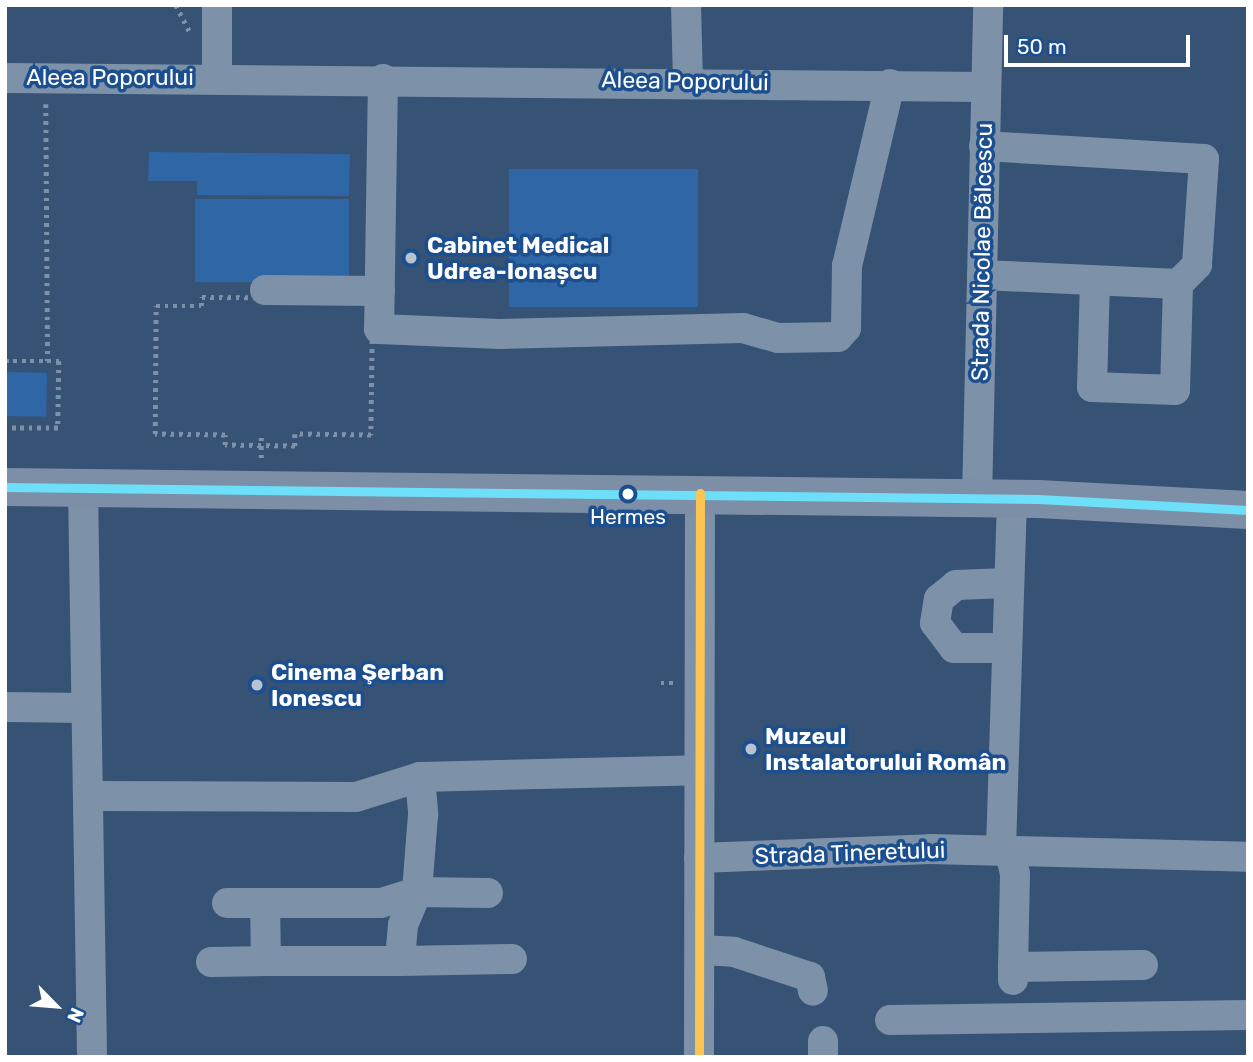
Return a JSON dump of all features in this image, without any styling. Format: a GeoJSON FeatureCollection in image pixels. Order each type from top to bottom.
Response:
{"type":"FeatureCollection","features":[{"type":"Feature","properties":{"kind":"main road"},"geometry":{"type":"LineString","coordinates":[[5,487],[700,493],[994,499],[1248,510]]}},
{"type":"Feature","properties":{"kind":"street"},"geometry":{"type":"LineString","coordinates":[[217,5],[217,76]]}},
{"type":"Feature","properties":{"kind":"street"},"geometry":{"type":"LineString","coordinates":[[686,5],[688,81]]}},
{"type":"Feature","properties":{"kind":"street","name":"Strada Nicolae Bălcescu"},"geometry":{"type":"LineString","coordinates":[[988,5],[982,275],[994,499]]}},
{"type":"Feature","properties":{"kind":"street","name":"Aleea Poporului"},"geometry":{"type":"LineString","coordinates":[[5,78],[217,76],[986,87]]}},
{"type":"Feature","properties":{"kind":"street"},"geometry":{"type":"LineString","coordinates":[[383,79],[380,329],[500,334],[743,328],[778,338],[838,337],[846,328],[849,256],[890,84]]}},
{"type":"Feature","properties":{"kind":"street"},"geometry":{"type":"LineString","coordinates":[[984,146],[1204,159],[1197,265],[1178,284],[1175,390],[1092,387],[1095,281]]}},
{"type":"Feature","properties":{"kind":"street"},"geometry":{"type":"LineString","coordinates":[[982,275],[1178,284]]}},
{"type":"Feature","properties":{"kind":"street"},"geometry":{"type":"LineString","coordinates":[[265,290],[380,291]]}},
{"type":"Feature","properties":{"kind":"street"},"geometry":{"type":"LineString","coordinates":[[83,488],[92,1057]]}},
{"type":"Feature","properties":{"kind":"street"},"geometry":{"type":"LineString","coordinates":[[699,1057],[700,493]]}},
{"type":"Feature","properties":{"kind":"street"},"geometry":{"type":"LineString","coordinates":[[994,499],[1007,583],[1005,850],[1015,874],[1013,974],[1143,965]]}},
{"type":"Feature","properties":{"kind":"street"},"geometry":{"type":"LineString","coordinates":[[1006,648],[954,648],[935,623],[939,599],[956,585],[1007,583]]}},
{"type":"Feature","properties":{"kind":"street"},"geometry":{"type":"LineString","coordinates":[[5,707],[86,708]]}},
{"type":"Feature","properties":{"kind":"street"},"geometry":{"type":"LineString","coordinates":[[89,796],[356,797],[419,777],[699,770]]}},
{"type":"Feature","properties":{"kind":"street"},"geometry":{"type":"LineString","coordinates":[[400,961],[403,925],[417,892],[423,815],[419,777]]}},
{"type":"Feature","properties":{"kind":"street","name":"Strada Tineretului"},"geometry":{"type":"LineString","coordinates":[[699,858],[1005,850],[1087,857],[1248,858]]}},
{"type":"Feature","properties":{"kind":"street"},"geometry":{"type":"LineString","coordinates":[[227,903],[381,903],[417,892],[488,893]]}},
{"type":"Feature","properties":{"kind":"street"},"geometry":{"type":"LineString","coordinates":[[265,903],[266,961]]}},
{"type":"Feature","properties":{"kind":"street"},"geometry":{"type":"LineString","coordinates":[[699,950],[734,952],[810,977],[813,991]]}},
{"type":"Feature","properties":{"kind":"street"},"geometry":{"type":"LineString","coordinates":[[211,962],[512,959]]}},
{"type":"Feature","properties":{"kind":"street"},"geometry":{"type":"LineString","coordinates":[[890,1020],[1248,1015]]}},
{"type":"Feature","properties":{"kind":"path"},"geometry":{"type":"LineString","coordinates":[[46,93],[48,361]]}},
{"type":"Feature","properties":{"kind":"path"},"geometry":{"type":"LineString","coordinates":[[202,296],[373,298],[371,435],[295,434],[295,446],[261,446],[225,445],[225,435],[155,434],[156,306],[201,306],[202,296]]}},
{"type":"Feature","properties":{"kind":"path"},"geometry":{"type":"LineString","coordinates":[[5,361],[59,361],[58,428],[5,428]]}},
{"type":"Feature","properties":{"kind":"path"},"geometry":{"type":"LineString","coordinates":[[261,433],[261,458]]}},
{"type":"Feature","properties":{"kind":"shaded area"},"geometry":{"type":"Polygon","coordinates":[[[149,152],[350,154],[349,196],[197,195],[197,181],[148,181],[149,152]]]}},
{"type":"Feature","properties":{"kind":"shaded area"},"geometry":{"type":"Polygon","coordinates":[[[509,169],[698,169],[698,307],[509,307],[509,169]]]}},
{"type":"Feature","properties":{"kind":"shaded area"},"geometry":{"type":"Polygon","coordinates":[[[195,199],[349,199],[349,282],[195,282],[195,199]]]}},
{"type":"Feature","properties":{"kind":"shaded area"},"geometry":{"type":"Polygon","coordinates":[[[5,372],[47,373],[46,417],[5,416],[5,372]]]}},
{"type":"Feature","properties":{"kind":"transit line"},"geometry":{"type":"LineString","coordinates":[[5,487],[1038,499],[1248,510]]}},
{"type":"Feature","properties":{"kind":"transit line"},"geometry":{"type":"LineString","coordinates":[[699,1057],[700,493]]}},
{"type":"Feature","properties":{"kind":"place","name":"Cabinet Medical Udrea-Ionașcu"},"geometry":{"type":"Point","coordinates":[411,258]}},
{"type":"Feature","properties":{"kind":"place","name":"Hermes"},"geometry":{"type":"Point","coordinates":[628,494]}},
{"type":"Feature","properties":{"kind":"place","name":"Cinema Şerban Ionescu"},"geometry":{"type":"Point","coordinates":[257,685]}},
{"type":"Feature","properties":{"kind":"place","name":"Muzeul Instalatorului Român"},"geometry":{"type":"Point","coordinates":[751,749]}}]}
